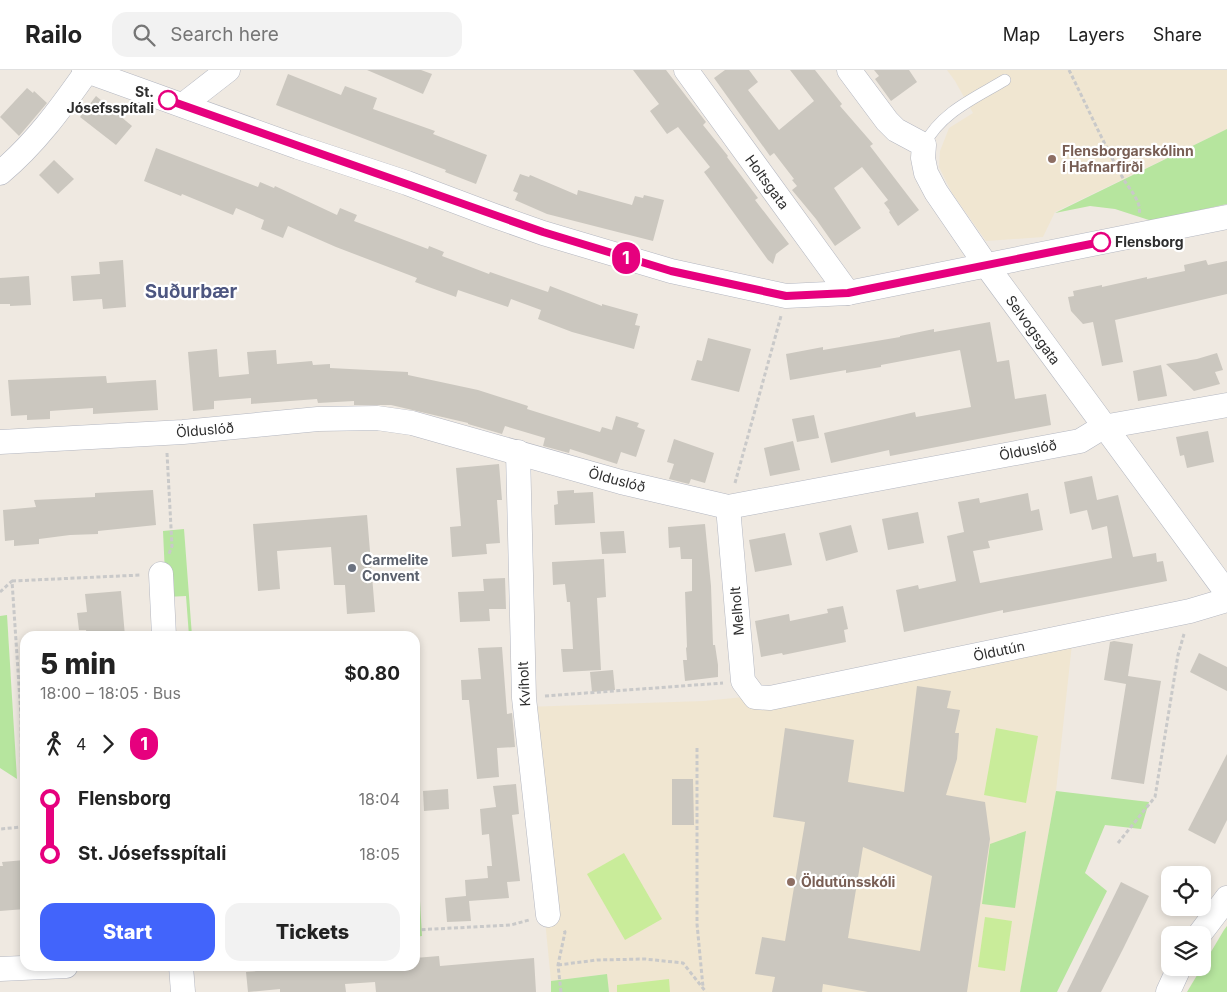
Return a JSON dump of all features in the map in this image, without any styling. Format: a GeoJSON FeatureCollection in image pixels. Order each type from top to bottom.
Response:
{"type":"FeatureCollection","features":[{"type":"Feature","properties":{"kind":"street"},"geometry":{"type":"LineString","coordinates":[[182,105],[228,70]]}},
{"type":"Feature","properties":{"kind":"street","name":"Holtsgata"},"geometry":{"type":"LineString","coordinates":[[686,70],[848,293]]}},
{"type":"Feature","properties":{"kind":"street"},"geometry":{"type":"LineString","coordinates":[[0,173],[19,158],[94,72],[298,147],[407,183],[543,232],[671,271],[786,296],[848,293],[1227,217]]}},
{"type":"Feature","properties":{"kind":"street"},"geometry":{"type":"LineString","coordinates":[[855,78],[886,121],[896,130],[924,145]]}},
{"type":"Feature","properties":{"kind":"street","name":"Selvogsgata"},"geometry":{"type":"LineString","coordinates":[[924,145],[923,158],[926,173],[936,192],[986,265],[1103,427],[1227,593]]}},
{"type":"Feature","properties":{"kind":"street","name":"Ölduslóð"},"geometry":{"type":"LineString","coordinates":[[0,442],[165,433],[318,419],[377,418],[412,423],[621,482],[728,507],[1080,440],[1103,427],[1227,405]]}},
{"type":"Feature","properties":{"kind":"street","name":"Kvíholt"},"geometry":{"type":"LineString","coordinates":[[518,452],[524,698],[548,915]]}},
{"type":"Feature","properties":{"kind":"street","name":"Melholt"},"geometry":{"type":"LineString","coordinates":[[728,507],[743,681]]}},
{"type":"Feature","properties":{"kind":"street"},"geometry":{"type":"LineString","coordinates":[[161,574],[164,631]]}},
{"type":"Feature","properties":{"kind":"street","name":"Öldutún"},"geometry":{"type":"LineString","coordinates":[[743,681],[755,697],[770,698],[1190,611],[1227,600]]}},
{"type":"Feature","properties":{"kind":"street"},"geometry":{"type":"LineString","coordinates":[[1206,926],[1227,898]]}},
{"type":"Feature","properties":{"kind":"street"},"geometry":{"type":"LineString","coordinates":[[0,969],[20,968]]}},
{"type":"Feature","properties":{"kind":"street"},"geometry":{"type":"LineString","coordinates":[[181,971],[183,992]]}},
{"type":"Feature","properties":{"kind":"street"},"geometry":{"type":"LineString","coordinates":[[1168,992],[1175,976]]}},
{"type":"Feature","properties":{"kind":"lane"},"geometry":{"type":"LineString","coordinates":[[924,145],[930,132],[943,118],[1005,80]]}},
{"type":"Feature","properties":{"kind":"path"},"geometry":{"type":"LineString","coordinates":[[1069,70],[1124,179],[1137,200],[1140,209],[1138,220]]}},
{"type":"Feature","properties":{"kind":"path"},"geometry":{"type":"LineString","coordinates":[[728,507],[786,296]]}},
{"type":"Feature","properties":{"kind":"path"},"geometry":{"type":"LineString","coordinates":[[0,592],[12,581],[161,574],[172,546],[165,433]]}},
{"type":"Feature","properties":{"kind":"path"},"geometry":{"type":"LineString","coordinates":[[12,581],[20,701]]}},
{"type":"Feature","properties":{"kind":"path"},"geometry":{"type":"LineString","coordinates":[[1118,843],[1155,797],[1178,655],[1190,611]]}},
{"type":"Feature","properties":{"kind":"path"},"geometry":{"type":"LineString","coordinates":[[524,698],[743,681]]}},
{"type":"Feature","properties":{"kind":"path"},"geometry":{"type":"LineString","coordinates":[[697,748],[697,924],[703,987]]}},
{"type":"Feature","properties":{"kind":"path"},"geometry":{"type":"LineString","coordinates":[[0,829],[20,827]]}},
{"type":"Feature","properties":{"kind":"path"},"geometry":{"type":"LineString","coordinates":[[420,930],[511,924],[548,915],[565,932],[558,965],[561,992]]}},
{"type":"Feature","properties":{"kind":"path"},"geometry":{"type":"LineString","coordinates":[[558,965],[597,960],[645,959],[683,963],[706,992]]}},
{"type":"Feature","properties":{"kind":"shaded area","name":"Flensborgarskólinn í Hafnarfirði"},"geometry":{"type":"Polygon","coordinates":[[[947,70],[1227,70],[1227,129],[1055,212],[1043,237],[986,241],[952,193],[939,167],[940,151],[949,128],[973,113],[947,70]]]}},
{"type":"Feature","properties":{"kind":"shaded area","name":"Öldutúnsskóli"},"geometry":{"type":"Polygon","coordinates":[[[1072,644],[1056,791],[1020,992],[609,992],[606,974],[551,981],[524,707],[704,701],[823,689],[1072,644]]]}},
{"type":"Feature","properties":{"kind":"green space"},"geometry":{"type":"Polygon","coordinates":[[[1227,129],[1227,204],[1152,221],[1115,209],[1090,206],[1055,213],[1227,129]]]}},
{"type":"Feature","properties":{"kind":"green space"},"geometry":{"type":"Polygon","coordinates":[[[184,529],[192,631],[189,631],[186,596],[166,597],[163,531],[184,529]]]}},
{"type":"Feature","properties":{"kind":"green space"},"geometry":{"type":"Polygon","coordinates":[[[7,615],[17,779],[0,768],[0,616],[7,615]]]}},
{"type":"Feature","properties":{"kind":"green space"},"geometry":{"type":"Polygon","coordinates":[[[996,728],[1038,736],[1026,803],[984,795],[996,728]]]}},
{"type":"Feature","properties":{"kind":"green space"},"geometry":{"type":"Polygon","coordinates":[[[1056,791],[1149,802],[1141,829],[1105,825],[1085,873],[1107,891],[1057,992],[1020,992],[1056,791]]]}},
{"type":"Feature","properties":{"kind":"green space"},"geometry":{"type":"Polygon","coordinates":[[[1026,831],[1015,908],[982,904],[990,844],[1026,831]]]}},
{"type":"Feature","properties":{"kind":"green space"},"geometry":{"type":"Polygon","coordinates":[[[624,853],[662,919],[625,940],[587,874],[624,853]]]}},
{"type":"Feature","properties":{"kind":"green space"},"geometry":{"type":"Polygon","coordinates":[[[420,901],[422,936],[420,936],[420,901]]]}},
{"type":"Feature","properties":{"kind":"green space"},"geometry":{"type":"Polygon","coordinates":[[[985,917],[1012,921],[1005,971],[978,967],[985,917]]]}},
{"type":"Feature","properties":{"kind":"green space"},"geometry":{"type":"Polygon","coordinates":[[[1227,926],[1227,992],[1187,992],[1197,976],[1211,976],[1211,952],[1227,926]]]}},
{"type":"Feature","properties":{"kind":"green space"},"geometry":{"type":"Polygon","coordinates":[[[607,974],[609,992],[551,992],[551,981],[607,974]]]}},
{"type":"Feature","properties":{"kind":"green space"},"geometry":{"type":"Polygon","coordinates":[[[669,979],[670,992],[617,992],[617,985],[669,979]]]}},
{"type":"Feature","properties":{"kind":"building"},"geometry":{"type":"Polygon","coordinates":[[[367,70],[421,70],[432,74],[423,94],[367,70]]]}},
{"type":"Feature","properties":{"kind":"building"},"geometry":{"type":"Polygon","coordinates":[[[633,70],[666,70],[706,122],[703,125],[728,156],[758,198],[755,200],[789,244],[776,254],[773,264],[768,260],[704,172],[710,167],[678,127],[667,134],[650,111],[659,104],[633,70]]]}},
{"type":"Feature","properties":{"kind":"building"},"geometry":{"type":"Polygon","coordinates":[[[725,70],[749,70],[758,82],[748,90],[779,130],[814,101],[790,70],[815,70],[842,104],[840,106],[873,144],[870,146],[919,210],[898,226],[884,203],[888,200],[862,167],[834,188],[861,228],[835,246],[792,190],[797,186],[792,180],[794,179],[774,153],[770,156],[714,78],[725,70]]]}},
{"type":"Feature","properties":{"kind":"building"},"geometry":{"type":"Polygon","coordinates":[[[874,70],[909,70],[917,82],[891,101],[875,79],[879,76],[874,70]]]}},
{"type":"Feature","properties":{"kind":"building"},"geometry":{"type":"Polygon","coordinates":[[[288,74],[341,95],[345,86],[377,98],[373,109],[435,131],[433,134],[487,155],[476,184],[445,172],[446,170],[276,105],[288,74]]]}},
{"type":"Feature","properties":{"kind":"building"},"geometry":{"type":"Polygon","coordinates":[[[27,88],[33,93],[34,91],[47,103],[19,136],[0,117],[27,88]]]}},
{"type":"Feature","properties":{"kind":"building"},"geometry":{"type":"Polygon","coordinates":[[[96,96],[132,126],[116,145],[80,117],[96,96]]]}},
{"type":"Feature","properties":{"kind":"building"},"geometry":{"type":"Polygon","coordinates":[[[156,148],[258,187],[260,182],[274,188],[275,186],[337,215],[340,208],[357,215],[354,221],[428,249],[429,246],[444,252],[442,256],[489,274],[490,272],[548,292],[550,286],[602,306],[602,304],[638,314],[635,325],[640,326],[634,349],[572,332],[538,319],[541,310],[511,299],[508,307],[458,290],[456,297],[415,282],[417,278],[336,247],[288,226],[283,238],[261,229],[264,220],[236,208],[233,215],[144,181],[156,148]]]}},
{"type":"Feature","properties":{"kind":"building"},"geometry":{"type":"Polygon","coordinates":[[[54,160],[74,179],[58,194],[39,175],[54,160]]]}},
{"type":"Feature","properties":{"kind":"building"},"geometry":{"type":"Polygon","coordinates":[[[520,174],[529,177],[530,175],[577,195],[578,190],[632,205],[635,196],[643,198],[644,195],[664,200],[653,241],[547,214],[515,200],[518,193],[513,191],[520,174]]]}},
{"type":"Feature","properties":{"kind":"building"},"geometry":{"type":"Polygon","coordinates":[[[123,260],[126,307],[103,309],[102,299],[73,301],[71,276],[100,274],[99,262],[123,260]]]}},
{"type":"Feature","properties":{"kind":"building"},"geometry":{"type":"Polygon","coordinates":[[[1206,260],[1208,265],[1227,261],[1227,294],[1115,320],[1123,362],[1102,366],[1093,322],[1083,324],[1071,311],[1068,297],[1074,296],[1073,291],[1185,271],[1184,265],[1206,260]]]}},
{"type":"Feature","properties":{"kind":"building"},"geometry":{"type":"Polygon","coordinates":[[[29,276],[31,305],[10,306],[10,304],[0,304],[0,278],[29,276]]]}},
{"type":"Feature","properties":{"kind":"building"},"geometry":{"type":"Polygon","coordinates":[[[990,322],[997,362],[1009,360],[1015,399],[1046,394],[1051,425],[890,456],[889,450],[831,463],[824,433],[915,412],[916,417],[971,407],[960,350],[881,365],[881,367],[846,373],[846,370],[790,380],[786,354],[823,347],[823,350],[900,337],[934,329],[934,332],[990,322]]]}},
{"type":"Feature","properties":{"kind":"building"},"geometry":{"type":"Polygon","coordinates":[[[708,338],[751,349],[739,392],[691,380],[697,360],[702,361],[708,338]]]}},
{"type":"Feature","properties":{"kind":"building"},"geometry":{"type":"Polygon","coordinates":[[[217,349],[219,377],[249,374],[247,352],[276,350],[277,364],[312,361],[313,365],[330,364],[330,368],[408,372],[408,375],[478,390],[528,406],[527,409],[600,432],[602,427],[612,430],[616,416],[639,423],[637,427],[645,430],[636,457],[621,452],[617,464],[570,449],[569,453],[543,446],[545,438],[505,426],[502,434],[468,423],[391,405],[354,405],[354,401],[318,403],[317,399],[251,404],[251,398],[214,401],[214,409],[193,411],[188,352],[217,349]]]}},
{"type":"Feature","properties":{"kind":"building"},"geometry":{"type":"Polygon","coordinates":[[[1217,353],[1223,370],[1215,372],[1220,384],[1194,391],[1166,364],[1197,359],[1217,353]]]}},
{"type":"Feature","properties":{"kind":"building"},"geometry":{"type":"Polygon","coordinates":[[[1161,365],[1167,396],[1138,401],[1133,371],[1161,365]]]}},
{"type":"Feature","properties":{"kind":"building"},"geometry":{"type":"Polygon","coordinates":[[[106,376],[107,383],[156,380],[158,410],[93,414],[93,408],[50,411],[50,419],[27,420],[27,415],[11,416],[8,380],[106,376]]]}},
{"type":"Feature","properties":{"kind":"building"},"geometry":{"type":"Polygon","coordinates":[[[814,415],[819,438],[797,442],[792,419],[814,415]]]}},
{"type":"Feature","properties":{"kind":"building"},"geometry":{"type":"Polygon","coordinates":[[[1208,431],[1214,462],[1187,468],[1184,455],[1180,456],[1176,437],[1208,431]]]}},
{"type":"Feature","properties":{"kind":"building"},"geometry":{"type":"Polygon","coordinates":[[[674,439],[714,453],[705,483],[691,479],[689,484],[669,479],[674,464],[667,462],[674,439]]]}},
{"type":"Feature","properties":{"kind":"building"},"geometry":{"type":"Polygon","coordinates":[[[793,441],[800,470],[770,476],[764,448],[793,441]]]}},
{"type":"Feature","properties":{"kind":"building"},"geometry":{"type":"Polygon","coordinates":[[[499,464],[502,500],[497,500],[500,543],[486,544],[487,554],[452,557],[450,527],[461,526],[456,468],[499,464]]]}},
{"type":"Feature","properties":{"kind":"building"},"geometry":{"type":"Polygon","coordinates":[[[1092,476],[1097,500],[1118,495],[1133,557],[1156,553],[1157,562],[1163,561],[1167,581],[1003,613],[1003,610],[904,632],[896,590],[918,585],[919,589],[956,581],[947,536],[964,532],[958,502],[979,498],[980,503],[1028,493],[1031,511],[1039,509],[1043,530],[988,541],[990,548],[973,551],[980,583],[1112,558],[1107,526],[1092,530],[1087,510],[1070,514],[1064,482],[1092,476]]]}},
{"type":"Feature","properties":{"kind":"building"},"geometry":{"type":"Polygon","coordinates":[[[153,490],[156,525],[98,531],[98,534],[39,539],[39,544],[14,546],[14,540],[5,541],[3,510],[36,507],[34,500],[95,497],[95,493],[153,490]]]}},
{"type":"Feature","properties":{"kind":"building"},"geometry":{"type":"Polygon","coordinates":[[[574,490],[574,493],[593,492],[595,523],[555,525],[554,505],[558,504],[557,491],[574,490]]]}},
{"type":"Feature","properties":{"kind":"building"},"geometry":{"type":"Polygon","coordinates":[[[918,512],[924,543],[888,550],[882,519],[918,512]]]}},
{"type":"Feature","properties":{"kind":"building","name":"Carmelite Convent"},"geometry":{"type":"Polygon","coordinates":[[[367,515],[375,612],[347,614],[345,585],[334,585],[331,547],[277,551],[280,589],[258,591],[253,524],[367,515]]]}},
{"type":"Feature","properties":{"kind":"building"},"geometry":{"type":"Polygon","coordinates":[[[705,524],[711,586],[713,645],[715,645],[718,677],[685,681],[683,660],[687,660],[687,647],[685,592],[692,591],[692,559],[681,559],[680,547],[669,548],[668,527],[705,524]]]}},
{"type":"Feature","properties":{"kind":"building"},"geometry":{"type":"Polygon","coordinates":[[[851,525],[858,552],[826,561],[819,533],[851,525]]]}},
{"type":"Feature","properties":{"kind":"building"},"geometry":{"type":"Polygon","coordinates":[[[624,531],[626,553],[602,554],[600,532],[624,531]]]}},
{"type":"Feature","properties":{"kind":"building"},"geometry":{"type":"Polygon","coordinates":[[[785,533],[792,565],[755,572],[749,540],[785,533]]]}},
{"type":"Feature","properties":{"kind":"building"},"geometry":{"type":"Polygon","coordinates":[[[604,559],[606,597],[597,598],[601,670],[563,672],[561,649],[573,649],[570,602],[567,602],[565,584],[553,585],[552,562],[604,559]]]}},
{"type":"Feature","properties":{"kind":"building"},"geometry":{"type":"Polygon","coordinates":[[[505,578],[506,609],[489,609],[490,621],[460,622],[458,592],[484,591],[483,579],[505,578]]]}},
{"type":"Feature","properties":{"kind":"building"},"geometry":{"type":"Polygon","coordinates":[[[121,591],[125,631],[79,630],[77,613],[87,612],[85,594],[121,591]]]}},
{"type":"Feature","properties":{"kind":"building"},"geometry":{"type":"Polygon","coordinates":[[[843,606],[848,629],[844,630],[846,642],[783,655],[782,653],[761,657],[755,621],[789,614],[790,621],[828,613],[827,609],[843,606]]]}},
{"type":"Feature","properties":{"kind":"building"},"geometry":{"type":"Polygon","coordinates":[[[1110,642],[1133,644],[1128,676],[1161,681],[1144,784],[1111,779],[1126,684],[1104,680],[1110,642]]]}},
{"type":"Feature","properties":{"kind":"building"},"geometry":{"type":"Polygon","coordinates":[[[502,647],[507,714],[512,713],[515,747],[497,748],[499,777],[477,779],[469,700],[462,700],[461,680],[481,679],[478,648],[502,647]]]}},
{"type":"Feature","properties":{"kind":"building"},"geometry":{"type":"Polygon","coordinates":[[[1199,653],[1227,667],[1227,691],[1190,672],[1199,653]]]}},
{"type":"Feature","properties":{"kind":"building"},"geometry":{"type":"Polygon","coordinates":[[[613,670],[615,690],[592,692],[590,672],[613,670]]]}},
{"type":"Feature","properties":{"kind":"building","name":"Öldutúnsskóli"},"geometry":{"type":"Polygon","coordinates":[[[917,686],[951,691],[947,708],[960,710],[955,733],[959,733],[957,759],[946,795],[985,802],[990,839],[967,992],[868,992],[823,984],[822,992],[772,992],[775,977],[755,974],[762,937],[785,941],[805,822],[773,817],[785,728],[854,740],[848,782],[904,792],[917,686]],[[863,847],[848,938],[920,951],[932,876],[863,847]]]}},
{"type":"Feature","properties":{"kind":"building"},"geometry":{"type":"Polygon","coordinates":[[[1227,754],[1227,820],[1215,844],[1188,830],[1227,754]]]}},
{"type":"Feature","properties":{"kind":"building"},"geometry":{"type":"Polygon","coordinates":[[[672,779],[693,779],[694,825],[672,825],[672,779]]]}},
{"type":"Feature","properties":{"kind":"building"},"geometry":{"type":"Polygon","coordinates":[[[516,784],[519,814],[512,815],[520,881],[507,882],[509,898],[469,901],[471,921],[447,922],[445,898],[466,896],[465,880],[488,878],[487,866],[492,866],[489,834],[482,835],[480,809],[496,807],[493,786],[516,784]]]}},
{"type":"Feature","properties":{"kind":"building"},"geometry":{"type":"Polygon","coordinates":[[[448,789],[449,809],[424,811],[423,791],[448,789]]]}},
{"type":"Feature","properties":{"kind":"building"},"geometry":{"type":"Polygon","coordinates":[[[20,860],[20,909],[0,911],[0,866],[3,866],[2,862],[20,860]]]}},
{"type":"Feature","properties":{"kind":"building"},"geometry":{"type":"Polygon","coordinates":[[[1121,882],[1149,896],[1123,949],[1101,992],[1067,992],[1121,882]]]}},
{"type":"Feature","properties":{"kind":"building"},"geometry":{"type":"Polygon","coordinates":[[[439,956],[440,966],[534,958],[536,992],[376,992],[375,982],[345,984],[346,992],[280,992],[280,989],[248,992],[246,972],[420,971],[420,958],[439,956]]]}},
{"type":"Feature","properties":{"kind":"bus line","name":"1"},"geometry":{"type":"LineString","coordinates":[[168,100],[543,232],[671,271],[786,296],[848,293],[1101,242]]}},
{"type":"Feature","properties":{"kind":"place","name":"St. Jósefsspítali"},"geometry":{"type":"Point","coordinates":[168,100]}},
{"type":"Feature","properties":{"kind":"place","name":"Flensborgarskólinn í Hafnarfirði"},"geometry":{"type":"Point","coordinates":[1052,159]}},
{"type":"Feature","properties":{"kind":"place","name":"Flensborg"},"geometry":{"type":"Point","coordinates":[1101,242]}},
{"type":"Feature","properties":{"kind":"place","name":"Carmelite Convent"},"geometry":{"type":"Point","coordinates":[352,568]}},
{"type":"Feature","properties":{"kind":"place","name":"Öldutúnsskóli"},"geometry":{"type":"Point","coordinates":[791,882]}},
{"type":"Feature","properties":{"kind":"district","name":"Suðurbær"},"geometry":{"type":"Point","coordinates":[191,291]}}]}
